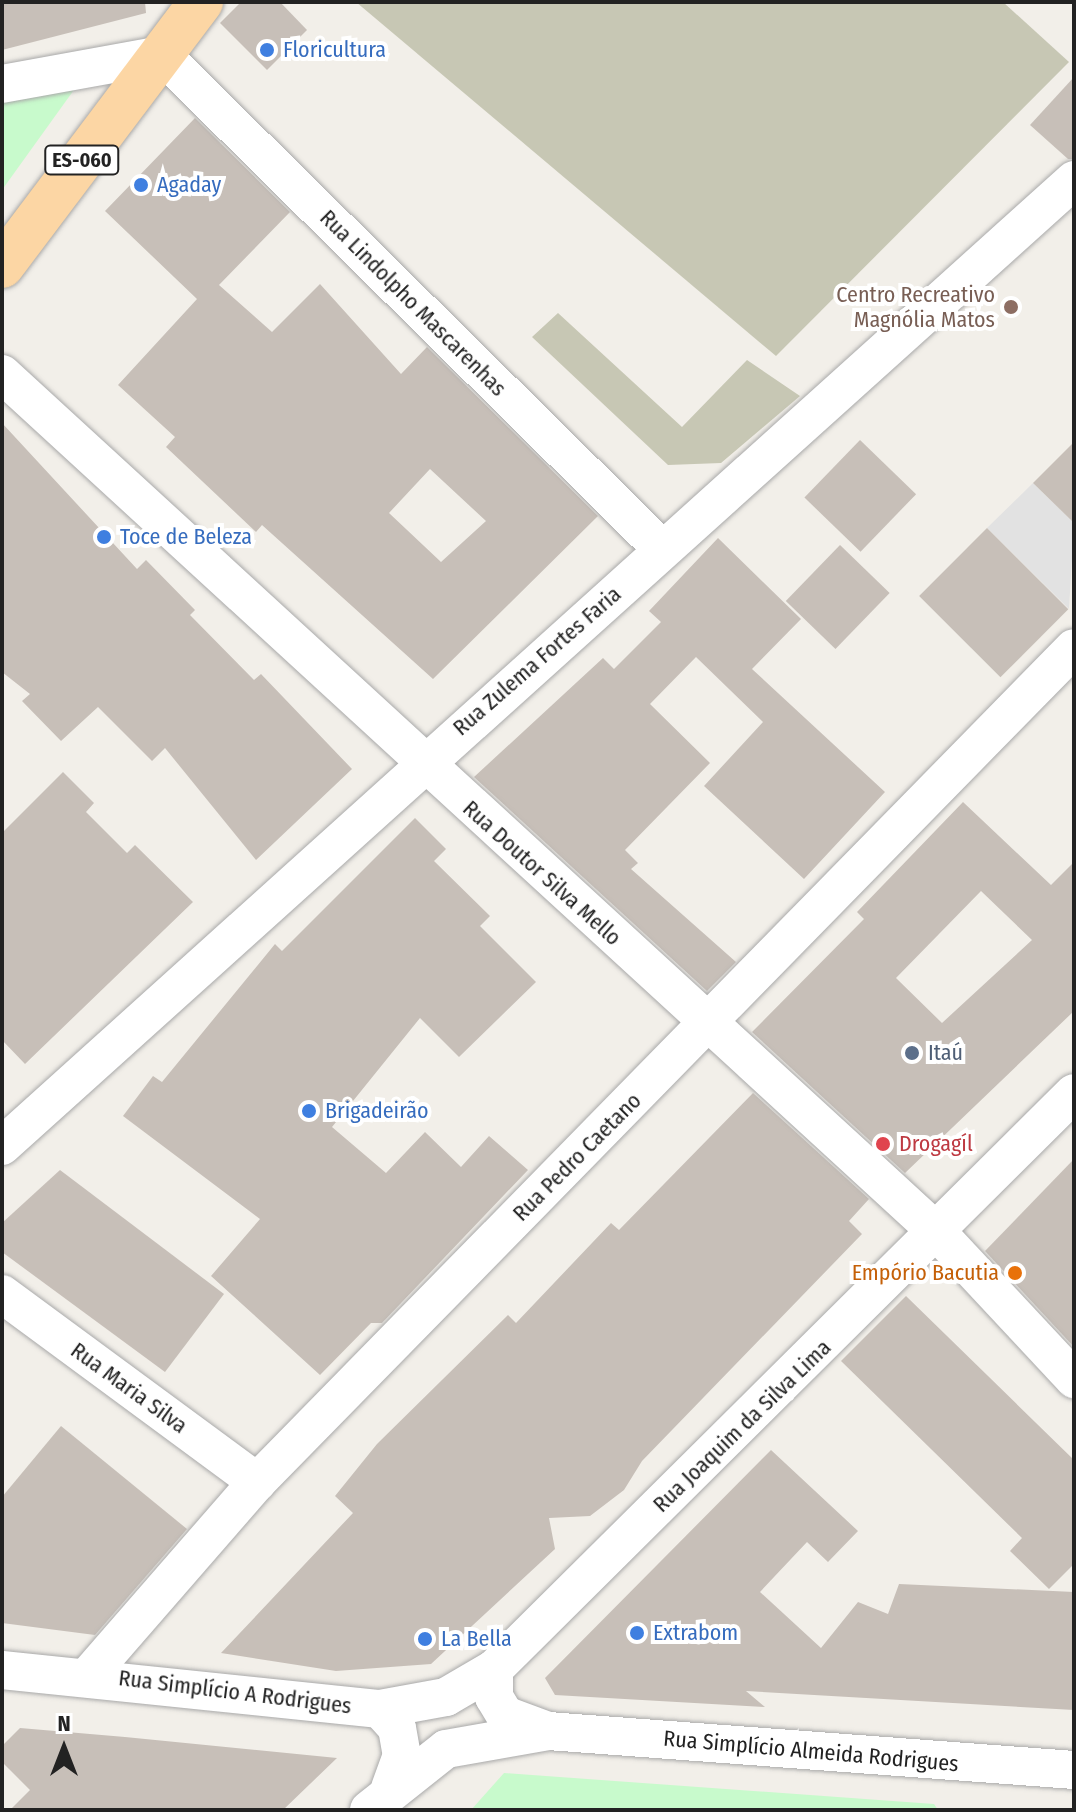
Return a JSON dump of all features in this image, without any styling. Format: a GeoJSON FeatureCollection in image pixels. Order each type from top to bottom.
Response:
{"type":"FeatureCollection","features":[{"type":"Feature","properties":{"kind":"main road","name":"ES-060"},"geometry":{"type":"LineString","coordinates":[[2,266],[201,2]]}},
{"type":"Feature","properties":{"kind":"street"},"geometry":{"type":"LineString","coordinates":[[2,84],[162,55]]}},
{"type":"Feature","properties":{"kind":"street","name":"Rua Lindolpho Mascarenhas"},"geometry":{"type":"LineString","coordinates":[[162,55],[663,550]]}},
{"type":"Feature","properties":{"kind":"street","name":"Rua Zulema Fortes Faria"},"geometry":{"type":"LineString","coordinates":[[2,1146],[422,763],[1074,180]]}},
{"type":"Feature","properties":{"kind":"street","name":"Rua Doutor Silva Mello"},"geometry":{"type":"LineString","coordinates":[[2,374],[422,763],[938,1233],[1074,1379]]}},
{"type":"Feature","properties":{"kind":"street","name":"Rua Pedro Caetano"},"geometry":{"type":"LineString","coordinates":[[89,1675],[257,1482],[1074,648]]}},
{"type":"Feature","properties":{"kind":"street","name":"Rua Joaquim da Silva Lima"},"geometry":{"type":"LineString","coordinates":[[380,1709],[446,1697],[494,1669],[938,1233],[1074,1093]]}},
{"type":"Feature","properties":{"kind":"street","name":"Rua Maria Silva"},"geometry":{"type":"LineString","coordinates":[[2,1294],[257,1482]]}},
{"type":"Feature","properties":{"kind":"street"},"geometry":{"type":"LineString","coordinates":[[494,1669],[494,1697],[505,1715],[548,1731]]}},
{"type":"Feature","properties":{"kind":"street","name":"Rua Simplício A Rodrigues"},"geometry":{"type":"LineString","coordinates":[[2,1670],[89,1675],[380,1709],[397,1728],[402,1755],[380,1799]]}},
{"type":"Feature","properties":{"kind":"street"},"geometry":{"type":"LineString","coordinates":[[380,1799],[446,1749],[548,1731]]}},
{"type":"Feature","properties":{"kind":"street","name":"Rua Simplício Almeida Rodrigues"},"geometry":{"type":"LineString","coordinates":[[548,1731],[1074,1770]]}},
{"type":"Feature","properties":{"kind":"shaded area"},"geometry":{"type":"Polygon","coordinates":[[[356,2],[1003,2],[1069,62],[776,356],[356,2]]]}},
{"type":"Feature","properties":{"kind":"shaded area"},"geometry":{"type":"Polygon","coordinates":[[[558,313],[682,427],[747,360],[800,396],[721,463],[668,465],[532,337],[558,313]]]}},
{"type":"Feature","properties":{"kind":"shaded area"},"geometry":{"type":"Polygon","coordinates":[[[1033,483],[1074,523],[1069,609],[987,528],[1033,483]]]}},
{"type":"Feature","properties":{"kind":"green space"},"geometry":{"type":"Polygon","coordinates":[[[76,87],[2,190],[2,100],[76,87]]]}},
{"type":"Feature","properties":{"kind":"green space"},"geometry":{"type":"Polygon","coordinates":[[[504,1773],[934,1804],[938,1810],[471,1810],[504,1773]]]}},
{"type":"Feature","properties":{"kind":"building"},"geometry":{"type":"Polygon","coordinates":[[[2,2],[145,2],[146,13],[2,50],[2,2]]]}},
{"type":"Feature","properties":{"kind":"building","name":"Floricultura"},"geometry":{"type":"Polygon","coordinates":[[[241,2],[280,2],[307,30],[267,70],[220,23],[241,2]]]}},
{"type":"Feature","properties":{"kind":"building"},"geometry":{"type":"Polygon","coordinates":[[[1074,77],[1074,159],[1068,159],[1030,125],[1074,77]]]}},
{"type":"Feature","properties":{"kind":"building"},"geometry":{"type":"Polygon","coordinates":[[[195,118],[290,212],[219,285],[272,332],[320,284],[401,374],[427,347],[598,516],[433,679],[262,525],[256,532],[166,447],[175,437],[118,385],[197,299],[105,211],[195,118]],[[430,469],[389,513],[441,562],[486,521],[430,469]]]}},
{"type":"Feature","properties":{"kind":"building"},"geometry":{"type":"Polygon","coordinates":[[[2,423],[137,569],[146,560],[195,610],[190,615],[254,680],[261,674],[352,769],[256,860],[165,748],[152,761],[98,707],[61,741],[22,701],[30,694],[2,672],[2,423]]]}},
{"type":"Feature","properties":{"kind":"building"},"geometry":{"type":"Polygon","coordinates":[[[860,440],[916,494],[861,552],[804,498],[860,440]]]}},
{"type":"Feature","properties":{"kind":"building"},"geometry":{"type":"Polygon","coordinates":[[[1074,442],[1074,523],[1033,483],[1074,442]]]}},
{"type":"Feature","properties":{"kind":"building"},"geometry":{"type":"Polygon","coordinates":[[[987,528],[1068,609],[1000,677],[919,596],[987,528]]]}},
{"type":"Feature","properties":{"kind":"building"},"geometry":{"type":"Polygon","coordinates":[[[718,538],[801,619],[752,669],[885,792],[804,879],[704,786],[763,722],[696,657],[650,704],[710,763],[625,850],[638,863],[631,869],[736,962],[707,991],[474,777],[603,658],[614,669],[661,622],[649,611],[718,538]]]}},
{"type":"Feature","properties":{"kind":"building"},"geometry":{"type":"Polygon","coordinates":[[[840,545],[890,593],[835,649],[786,601],[840,545]]]}},
{"type":"Feature","properties":{"kind":"building"},"geometry":{"type":"Polygon","coordinates":[[[63,772],[94,803],[86,812],[127,853],[135,845],[193,902],[25,1064],[2,1040],[2,833],[63,772]]]}},
{"type":"Feature","properties":{"kind":"building"},"geometry":{"type":"Polygon","coordinates":[[[963,802],[1051,885],[1074,862],[1074,1011],[905,1173],[752,1032],[864,919],[857,912],[963,802]],[[981,891],[896,978],[942,1023],[1032,940],[981,891]]]}},
{"type":"Feature","properties":{"kind":"building"},"geometry":{"type":"Polygon","coordinates":[[[415,818],[446,849],[434,861],[490,916],[480,926],[536,982],[459,1057],[420,1018],[332,1127],[386,1173],[425,1132],[461,1167],[489,1136],[528,1170],[382,1323],[371,1323],[320,1375],[211,1276],[260,1219],[123,1116],[153,1076],[162,1082],[275,944],[282,951],[415,818]]]}},
{"type":"Feature","properties":{"kind":"building"},"geometry":{"type":"Polygon","coordinates":[[[753,1093],[869,1199],[849,1221],[862,1234],[642,1461],[624,1490],[590,1516],[549,1518],[555,1549],[431,1664],[336,1671],[221,1653],[353,1513],[335,1496],[377,1444],[508,1315],[516,1323],[611,1223],[619,1230],[753,1093]]]}},
{"type":"Feature","properties":{"kind":"building"},"geometry":{"type":"Polygon","coordinates":[[[1074,1159],[1074,1347],[985,1251],[1074,1159]]]}},
{"type":"Feature","properties":{"kind":"building"},"geometry":{"type":"Polygon","coordinates":[[[60,1170],[224,1294],[165,1372],[2,1252],[2,1223],[60,1170]]]}},
{"type":"Feature","properties":{"kind":"building"},"geometry":{"type":"Polygon","coordinates":[[[906,1296],[1074,1460],[1074,1564],[1049,1589],[1010,1551],[1022,1538],[841,1361],[906,1296]]]}},
{"type":"Feature","properties":{"kind":"building"},"geometry":{"type":"Polygon","coordinates":[[[61,1426],[187,1529],[95,1635],[2,1623],[2,1497],[61,1426]]]}},
{"type":"Feature","properties":{"kind":"building"},"geometry":{"type":"Polygon","coordinates":[[[771,1450],[858,1531],[828,1562],[807,1542],[760,1592],[821,1648],[858,1602],[888,1614],[899,1584],[1074,1592],[1074,1710],[746,1691],[765,1707],[555,1695],[545,1678],[771,1450]]]}},
{"type":"Feature","properties":{"kind":"building"},"geometry":{"type":"Polygon","coordinates":[[[20,1728],[337,1758],[283,1810],[10,1810],[30,1790],[2,1762],[2,1746],[20,1728]]]}},
{"type":"Feature","properties":{"kind":"place","name":"Floricultura"},"geometry":{"type":"Point","coordinates":[267,50]}},
{"type":"Feature","properties":{"kind":"place","name":"Agaday"},"geometry":{"type":"Point","coordinates":[141,185]}},
{"type":"Feature","properties":{"kind":"place","name":"Centro Recreativo Magnólia Matos"},"geometry":{"type":"Point","coordinates":[1011,307]}},
{"type":"Feature","properties":{"kind":"place","name":"Toce de Beleza"},"geometry":{"type":"Point","coordinates":[104,537]}},
{"type":"Feature","properties":{"kind":"place","name":"Itaú"},"geometry":{"type":"Point","coordinates":[912,1053]}},
{"type":"Feature","properties":{"kind":"place","name":"Brigadeirão"},"geometry":{"type":"Point","coordinates":[309,1111]}},
{"type":"Feature","properties":{"kind":"place","name":"Drogagíl"},"geometry":{"type":"Point","coordinates":[883,1144]}},
{"type":"Feature","properties":{"kind":"place","name":"Empório Bacutia"},"geometry":{"type":"Point","coordinates":[1015,1273]}},
{"type":"Feature","properties":{"kind":"place","name":"Extrabom"},"geometry":{"type":"Point","coordinates":[637,1633]}},
{"type":"Feature","properties":{"kind":"place","name":"La Bella"},"geometry":{"type":"Point","coordinates":[425,1639]}}]}
